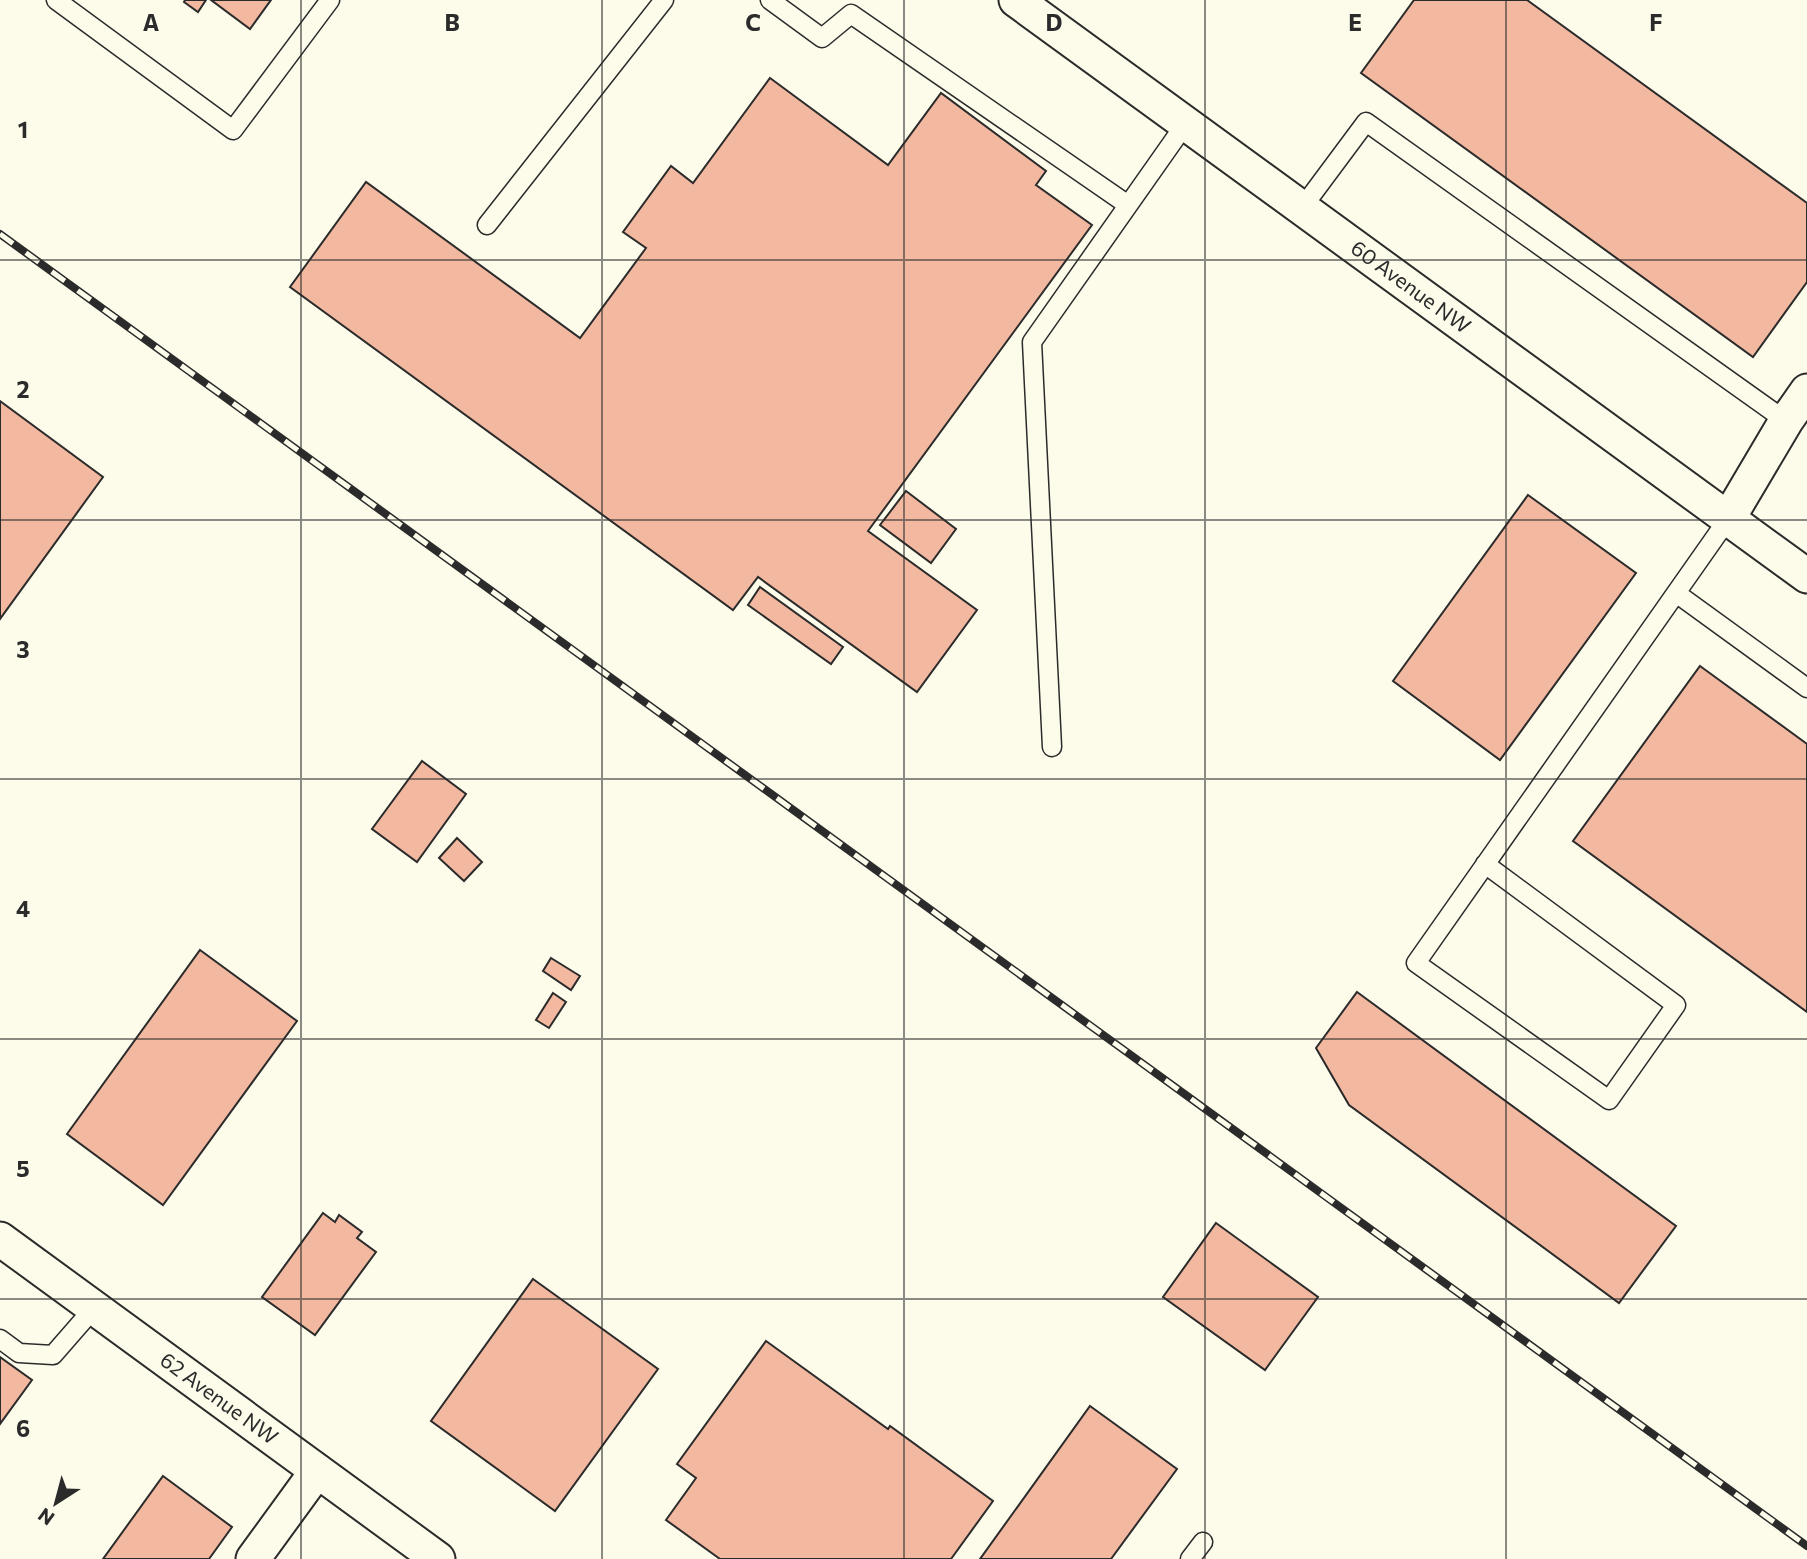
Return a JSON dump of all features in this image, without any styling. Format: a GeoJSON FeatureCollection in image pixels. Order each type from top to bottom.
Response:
{"type":"FeatureCollection","features":[{"type":"Feature","properties":{"kind":"street","name":"60 Avenue NW"},"geometry":{"type":"LineString","coordinates":[[1016,0],[1807,576]]}},
{"type":"Feature","properties":{"kind":"street"},"geometry":{"type":"LineString","coordinates":[[1728,519],[1786,421],[1807,391]]}},
{"type":"Feature","properties":{"kind":"street","name":"62 Avenue NW"},"geometry":{"type":"LineString","coordinates":[[0,1239],[438,1559]]}},
{"type":"Feature","properties":{"kind":"street"},"geometry":{"type":"LineString","coordinates":[[253,1559],[317,1471]]}},
{"type":"Feature","properties":{"kind":"lane"},"geometry":{"type":"LineString","coordinates":[[56,0],[233,130],[330,0]]}},
{"type":"Feature","properties":{"kind":"lane"},"geometry":{"type":"LineString","coordinates":[[487,225],[664,0]]}},
{"type":"Feature","properties":{"kind":"lane"},"geometry":{"type":"LineString","coordinates":[[770,0],[822,38],[851,14],[1128,205]]}},
{"type":"Feature","properties":{"kind":"lane"},"geometry":{"type":"LineString","coordinates":[[1302,208],[1366,122],[1786,421]]}},
{"type":"Feature","properties":{"kind":"lane"},"geometry":{"type":"LineString","coordinates":[[1052,747],[1032,342],[1186,123]]}},
{"type":"Feature","properties":{"kind":"lane"},"geometry":{"type":"LineString","coordinates":[[1485,864],[1676,1005],[1608,1100],[1416,963],[1485,864],[1728,519]]}},
{"type":"Feature","properties":{"kind":"lane"},"geometry":{"type":"LineString","coordinates":[[1676,593],[1807,688]]}},
{"type":"Feature","properties":{"kind":"lane"},"geometry":{"type":"LineString","coordinates":[[0,1339],[19,1353],[53,1355],[94,1308]]}},
{"type":"Feature","properties":{"kind":"lane"},"geometry":{"type":"LineString","coordinates":[[1190,1559],[1203,1542]]}},
{"type":"Feature","properties":{"kind":"building"},"geometry":{"type":"Polygon","coordinates":[[[206,0],[198,12],[184,2],[206,0]]]}},
{"type":"Feature","properties":{"kind":"building"},"geometry":{"type":"Polygon","coordinates":[[[211,0],[271,0],[250,29],[211,0]]]}},
{"type":"Feature","properties":{"kind":"building"},"geometry":{"type":"Polygon","coordinates":[[[1414,0],[1527,0],[1807,203],[1807,282],[1753,357],[1361,73],[1414,0]]]}},
{"type":"Feature","properties":{"kind":"building"},"geometry":{"type":"Polygon","coordinates":[[[770,78],[888,165],[941,93],[1046,171],[1036,185],[1092,225],[868,531],[977,610],[917,692],[758,577],[733,610],[290,287],[366,182],[580,338],[646,248],[623,232],[671,166],[693,183],[770,78]]]}},
{"type":"Feature","properties":{"kind":"building"},"geometry":{"type":"Polygon","coordinates":[[[0,401],[103,477],[0,619],[0,401]]]}},
{"type":"Feature","properties":{"kind":"building"},"geometry":{"type":"Polygon","coordinates":[[[906,491],[956,529],[931,563],[880,525],[906,491]]]}},
{"type":"Feature","properties":{"kind":"building"},"geometry":{"type":"Polygon","coordinates":[[[1528,495],[1636,573],[1500,760],[1393,681],[1528,495]]]}},
{"type":"Feature","properties":{"kind":"building"},"geometry":{"type":"Polygon","coordinates":[[[760,587],[843,647],[831,664],[748,605],[760,587]]]}},
{"type":"Feature","properties":{"kind":"building"},"geometry":{"type":"Polygon","coordinates":[[[1700,666],[1807,744],[1807,1012],[1573,841],[1700,666]]]}},
{"type":"Feature","properties":{"kind":"building"},"geometry":{"type":"Polygon","coordinates":[[[422,761],[466,794],[417,862],[372,829],[422,761]]]}},
{"type":"Feature","properties":{"kind":"building"},"geometry":{"type":"Polygon","coordinates":[[[457,838],[482,862],[464,881],[439,858],[457,838]]]}},
{"type":"Feature","properties":{"kind":"building"},"geometry":{"type":"Polygon","coordinates":[[[200,950],[297,1021],[163,1205],[67,1134],[200,950]]]}},
{"type":"Feature","properties":{"kind":"building"},"geometry":{"type":"Polygon","coordinates":[[[551,958],[580,976],[571,990],[543,971],[551,958]]]}},
{"type":"Feature","properties":{"kind":"building"},"geometry":{"type":"Polygon","coordinates":[[[1357,992],[1676,1226],[1619,1303],[1349,1105],[1316,1048],[1357,992]]]}},
{"type":"Feature","properties":{"kind":"building"},"geometry":{"type":"Polygon","coordinates":[[[553,993],[566,1002],[549,1028],[536,1020],[553,993]]]}},
{"type":"Feature","properties":{"kind":"building"},"geometry":{"type":"Polygon","coordinates":[[[323,1213],[335,1222],[339,1215],[362,1232],[357,1238],[376,1252],[315,1335],[262,1297],[323,1213]]]}},
{"type":"Feature","properties":{"kind":"building"},"geometry":{"type":"Polygon","coordinates":[[[1216,1223],[1318,1297],[1265,1370],[1163,1297],[1216,1223]]]}},
{"type":"Feature","properties":{"kind":"building"},"geometry":{"type":"Polygon","coordinates":[[[533,1279],[658,1369],[555,1511],[431,1421],[533,1279]]]}},
{"type":"Feature","properties":{"kind":"building"},"geometry":{"type":"Polygon","coordinates":[[[766,1341],[993,1501],[951,1559],[720,1559],[666,1520],[696,1478],[677,1464],[766,1341]]]}},
{"type":"Feature","properties":{"kind":"building"},"geometry":{"type":"Polygon","coordinates":[[[0,1357],[32,1380],[0,1424],[0,1357]]]}},
{"type":"Feature","properties":{"kind":"building"},"geometry":{"type":"Polygon","coordinates":[[[1090,1406],[1177,1469],[1111,1559],[980,1559],[1090,1406]]]}},
{"type":"Feature","properties":{"kind":"building"},"geometry":{"type":"Polygon","coordinates":[[[163,1476],[232,1527],[209,1559],[103,1559],[163,1476]]]}},
{"type":"Feature","properties":{"kind":"railway"},"geometry":{"type":"LineString","coordinates":[[0,234],[1807,1546]]}}]}
